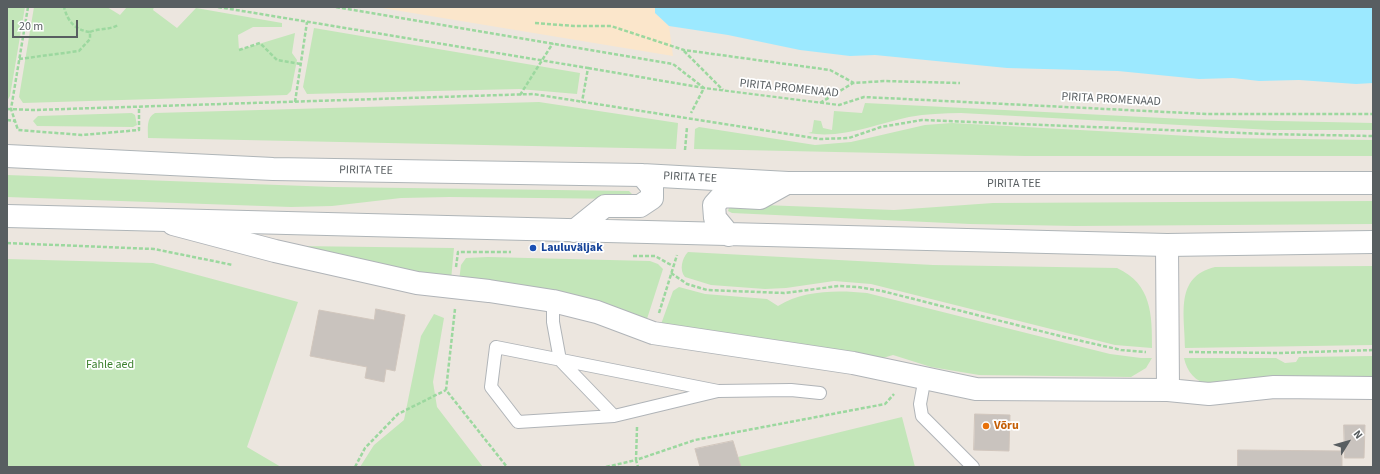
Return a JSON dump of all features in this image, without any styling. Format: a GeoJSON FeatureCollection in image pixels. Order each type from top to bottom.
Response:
{"type":"FeatureCollection","features":[{"type":"Feature","properties":{"kind":"main road","name":"PIRITA TEE"},"geometry":{"type":"LineString","coordinates":[[7,156],[273,169],[642,175],[788,183],[1373,184]]}},
{"type":"Feature","properties":{"kind":"main road"},"geometry":{"type":"LineString","coordinates":[[574,231],[605,206],[640,206],[652,198],[652,187],[642,175]]}},
{"type":"Feature","properties":{"kind":"main road"},"geometry":{"type":"LineString","coordinates":[[729,235],[714,218],[714,205],[722,196],[760,198],[788,183]]}},
{"type":"Feature","properties":{"kind":"main road"},"geometry":{"type":"LineString","coordinates":[[7,216],[1166,245],[1373,242]]}},
{"type":"Feature","properties":{"kind":"main road"},"geometry":{"type":"LineString","coordinates":[[162,221],[275,252],[417,283],[554,301],[597,312],[653,333],[853,363],[976,389],[1168,390],[1209,394],[1274,387],[1373,388]]}},
{"type":"Feature","properties":{"kind":"main road"},"geometry":{"type":"LineString","coordinates":[[1166,245],[1168,390]]}},
{"type":"Feature","properties":{"kind":"lane"},"geometry":{"type":"LineString","coordinates":[[554,301],[553,322],[560,360],[614,416]]}},
{"type":"Feature","properties":{"kind":"lane"},"geometry":{"type":"LineString","coordinates":[[718,391],[614,416],[518,422],[491,387],[496,347],[718,391],[791,390],[820,393]]}},
{"type":"Feature","properties":{"kind":"lane"},"geometry":{"type":"LineString","coordinates":[[925,377],[920,404],[922,416],[973,467]]}},
{"type":"Feature","properties":{"kind":"path"},"geometry":{"type":"LineString","coordinates":[[28,7],[11,109],[18,130],[82,135],[139,130],[139,107]]}},
{"type":"Feature","properties":{"kind":"path"},"geometry":{"type":"LineString","coordinates":[[64,7],[67,19],[80,31],[90,32],[99,28],[113,28],[118,25]]}},
{"type":"Feature","properties":{"kind":"path"},"geometry":{"type":"LineString","coordinates":[[218,7],[704,88],[691,113]]}},
{"type":"Feature","properties":{"kind":"path","name":"PIRITA PROMENAAD"},"geometry":{"type":"LineString","coordinates":[[336,7],[673,64],[704,88],[839,105],[864,97],[1208,114],[1373,114]]}},
{"type":"Feature","properties":{"kind":"path"},"geometry":{"type":"LineString","coordinates":[[295,102],[307,22]]}},
{"type":"Feature","properties":{"kind":"path"},"geometry":{"type":"LineString","coordinates":[[535,23],[574,26],[611,26],[684,50],[830,70],[854,83]]}},
{"type":"Feature","properties":{"kind":"path"},"geometry":{"type":"LineString","coordinates":[[19,59],[79,51],[90,39],[90,32]]}},
{"type":"Feature","properties":{"kind":"path"},"geometry":{"type":"LineString","coordinates":[[239,50],[260,43],[277,60],[301,64]]}},
{"type":"Feature","properties":{"kind":"path"},"geometry":{"type":"LineString","coordinates":[[520,95],[552,43]]}},
{"type":"Feature","properties":{"kind":"path"},"geometry":{"type":"LineString","coordinates":[[684,50],[723,91]]}},
{"type":"Feature","properties":{"kind":"path"},"geometry":{"type":"LineString","coordinates":[[582,102],[588,68]]}},
{"type":"Feature","properties":{"kind":"path"},"geometry":{"type":"LineString","coordinates":[[820,103],[854,83],[884,80],[960,82]]}},
{"type":"Feature","properties":{"kind":"path"},"geometry":{"type":"LineString","coordinates":[[7,109],[34,110],[533,94],[820,139],[848,138],[881,127],[922,120],[1265,134],[1373,136]]}},
{"type":"Feature","properties":{"kind":"path"},"geometry":{"type":"LineString","coordinates":[[7,120],[15,121]]}},
{"type":"Feature","properties":{"kind":"path"},"geometry":{"type":"LineString","coordinates":[[684,150],[687,127]]}},
{"type":"Feature","properties":{"kind":"path"},"geometry":{"type":"LineString","coordinates":[[7,243],[154,249],[239,266]]}},
{"type":"Feature","properties":{"kind":"path"},"geometry":{"type":"LineString","coordinates":[[507,467],[446,390],[455,310],[453,287],[458,252],[507,253],[513,251]]}},
{"type":"Feature","properties":{"kind":"path"},"geometry":{"type":"LineString","coordinates":[[632,256],[655,256],[673,266]]}},
{"type":"Feature","properties":{"kind":"path"},"geometry":{"type":"LineString","coordinates":[[671,273],[688,284],[707,290],[784,293],[840,286],[858,286],[1121,350],[1146,352],[1280,353],[1373,350]]}},
{"type":"Feature","properties":{"kind":"path"},"geometry":{"type":"LineString","coordinates":[[448,308],[455,310]]}},
{"type":"Feature","properties":{"kind":"path"},"geometry":{"type":"LineString","coordinates":[[355,467],[365,448],[398,414],[446,390]]}},
{"type":"Feature","properties":{"kind":"path"},"geometry":{"type":"LineString","coordinates":[[606,467],[636,460],[702,439],[736,431],[807,420],[885,404],[897,392]]}},
{"type":"Feature","properties":{"kind":"path"},"geometry":{"type":"LineString","coordinates":[[636,460],[638,467]]}},
{"type":"Feature","properties":{"kind":"green space"},"geometry":{"type":"Polygon","coordinates":[[[7,7],[25,7],[10,96],[7,101],[7,7]]]}},
{"type":"Feature","properties":{"kind":"green space"},"geometry":{"type":"Polygon","coordinates":[[[34,7],[107,7],[120,15],[127,7],[154,7],[153,10],[177,28],[196,8],[282,23],[282,27],[253,27],[238,35],[239,50],[295,33],[292,53],[297,60],[291,91],[287,95],[23,103],[19,97],[34,7]]]}},
{"type":"Feature","properties":{"kind":"green space"},"geometry":{"type":"Polygon","coordinates":[[[314,28],[580,73],[577,94],[519,89],[307,94],[303,87],[314,28]]]}},
{"type":"Feature","properties":{"kind":"green space"},"geometry":{"type":"Polygon","coordinates":[[[539,102],[678,123],[676,149],[148,138],[149,120],[155,113],[539,102]]]}},
{"type":"Feature","properties":{"kind":"green space"},"geometry":{"type":"Polygon","coordinates":[[[865,103],[1184,119],[1373,123],[1373,130],[1271,130],[961,113],[909,117],[859,130],[833,134],[808,133],[812,132],[814,120],[821,121],[823,128],[832,130],[834,111],[862,113],[865,103]]]}},
{"type":"Feature","properties":{"kind":"green space"},"geometry":{"type":"Polygon","coordinates":[[[132,113],[135,115],[137,125],[133,127],[37,126],[33,121],[38,116],[132,113]]]}},
{"type":"Feature","properties":{"kind":"green space"},"geometry":{"type":"Polygon","coordinates":[[[952,123],[1226,138],[1373,140],[1373,156],[1025,156],[694,149],[695,129],[699,127],[815,145],[851,142],[925,125],[952,123]]]}},
{"type":"Feature","properties":{"kind":"green space"},"geometry":{"type":"Polygon","coordinates":[[[7,175],[333,187],[629,191],[632,194],[632,197],[627,199],[450,197],[401,198],[332,206],[291,207],[7,197],[7,175]]]}},
{"type":"Feature","properties":{"kind":"green space"},"geometry":{"type":"Polygon","coordinates":[[[1373,201],[1373,224],[1075,226],[970,224],[732,213],[728,211],[730,205],[737,204],[894,210],[993,203],[1373,201]]]}},
{"type":"Feature","properties":{"kind":"green space"},"geometry":{"type":"Polygon","coordinates":[[[296,246],[454,248],[451,280],[296,246]]]}},
{"type":"Feature","properties":{"kind":"green space"},"geometry":{"type":"Polygon","coordinates":[[[688,252],[933,265],[1117,268],[1129,275],[1137,283],[1148,302],[1152,348],[1115,345],[871,284],[834,281],[786,288],[765,289],[711,285],[685,277],[682,271],[682,264],[684,257],[688,252]]]}},
{"type":"Feature","properties":{"kind":"green space"},"geometry":{"type":"Polygon","coordinates":[[[488,257],[650,261],[658,264],[663,269],[646,322],[459,281],[461,265],[466,258],[488,257]]]}},
{"type":"Feature","properties":{"kind":"green space","name":"Fahle aed"},"geometry":{"type":"Polygon","coordinates":[[[7,259],[153,263],[298,302],[247,447],[281,467],[7,467],[7,259]]]}},
{"type":"Feature","properties":{"kind":"green space"},"geometry":{"type":"Polygon","coordinates":[[[1373,266],[1373,345],[1185,348],[1184,311],[1187,288],[1193,279],[1202,272],[1215,267],[1373,266]]]}},
{"type":"Feature","properties":{"kind":"green space"},"geometry":{"type":"Polygon","coordinates":[[[679,287],[705,294],[767,299],[778,306],[798,297],[821,292],[867,293],[1110,354],[1152,358],[1146,368],[1131,377],[979,375],[931,367],[893,355],[883,358],[660,327],[673,291],[679,287]]]}},
{"type":"Feature","properties":{"kind":"green space"},"geometry":{"type":"Polygon","coordinates":[[[434,314],[444,318],[433,382],[437,407],[483,467],[360,467],[374,445],[404,420],[421,336],[434,314]]]}},
{"type":"Feature","properties":{"kind":"green space"},"geometry":{"type":"Polygon","coordinates":[[[1373,356],[1373,382],[1209,385],[1192,375],[1187,368],[1184,358],[1276,358],[1285,363],[1296,362],[1299,357],[1373,356]]]}},
{"type":"Feature","properties":{"kind":"green space"},"geometry":{"type":"Polygon","coordinates":[[[902,417],[915,467],[741,467],[738,457],[902,417]]]}},
{"type":"Feature","properties":{"kind":"sand"},"geometry":{"type":"Polygon","coordinates":[[[376,7],[655,7],[655,13],[669,26],[673,56],[376,7]]]}},
{"type":"Feature","properties":{"kind":"water"},"geometry":{"type":"Polygon","coordinates":[[[655,7],[1373,7],[1373,83],[1356,84],[1299,80],[1259,81],[1233,78],[1199,79],[1118,71],[1007,68],[875,55],[850,56],[800,50],[728,35],[669,26],[655,13],[655,7]]]}},
{"type":"Feature","properties":{"kind":"building"},"geometry":{"type":"Polygon","coordinates":[[[376,309],[405,315],[395,371],[386,369],[384,382],[365,378],[367,367],[310,356],[319,310],[374,320],[376,309]]]}},
{"type":"Feature","properties":{"kind":"building"},"geometry":{"type":"Polygon","coordinates":[[[975,414],[1010,415],[1009,451],[974,450],[975,414]]]}},
{"type":"Feature","properties":{"kind":"building"},"geometry":{"type":"Polygon","coordinates":[[[1344,425],[1365,425],[1364,458],[1345,458],[1344,425]]]}},
{"type":"Feature","properties":{"kind":"building"},"geometry":{"type":"Polygon","coordinates":[[[733,441],[741,467],[700,467],[695,449],[733,441]]]}},
{"type":"Feature","properties":{"kind":"building"},"geometry":{"type":"Polygon","coordinates":[[[1238,450],[1342,451],[1342,467],[1238,467],[1238,450]]]}},
{"type":"Feature","properties":{"kind":"place","name":"Lauluväljak"},"geometry":{"type":"Point","coordinates":[533,248]}},
{"type":"Feature","properties":{"kind":"place","name":"Võru"},"geometry":{"type":"Point","coordinates":[986,426]}}]}
